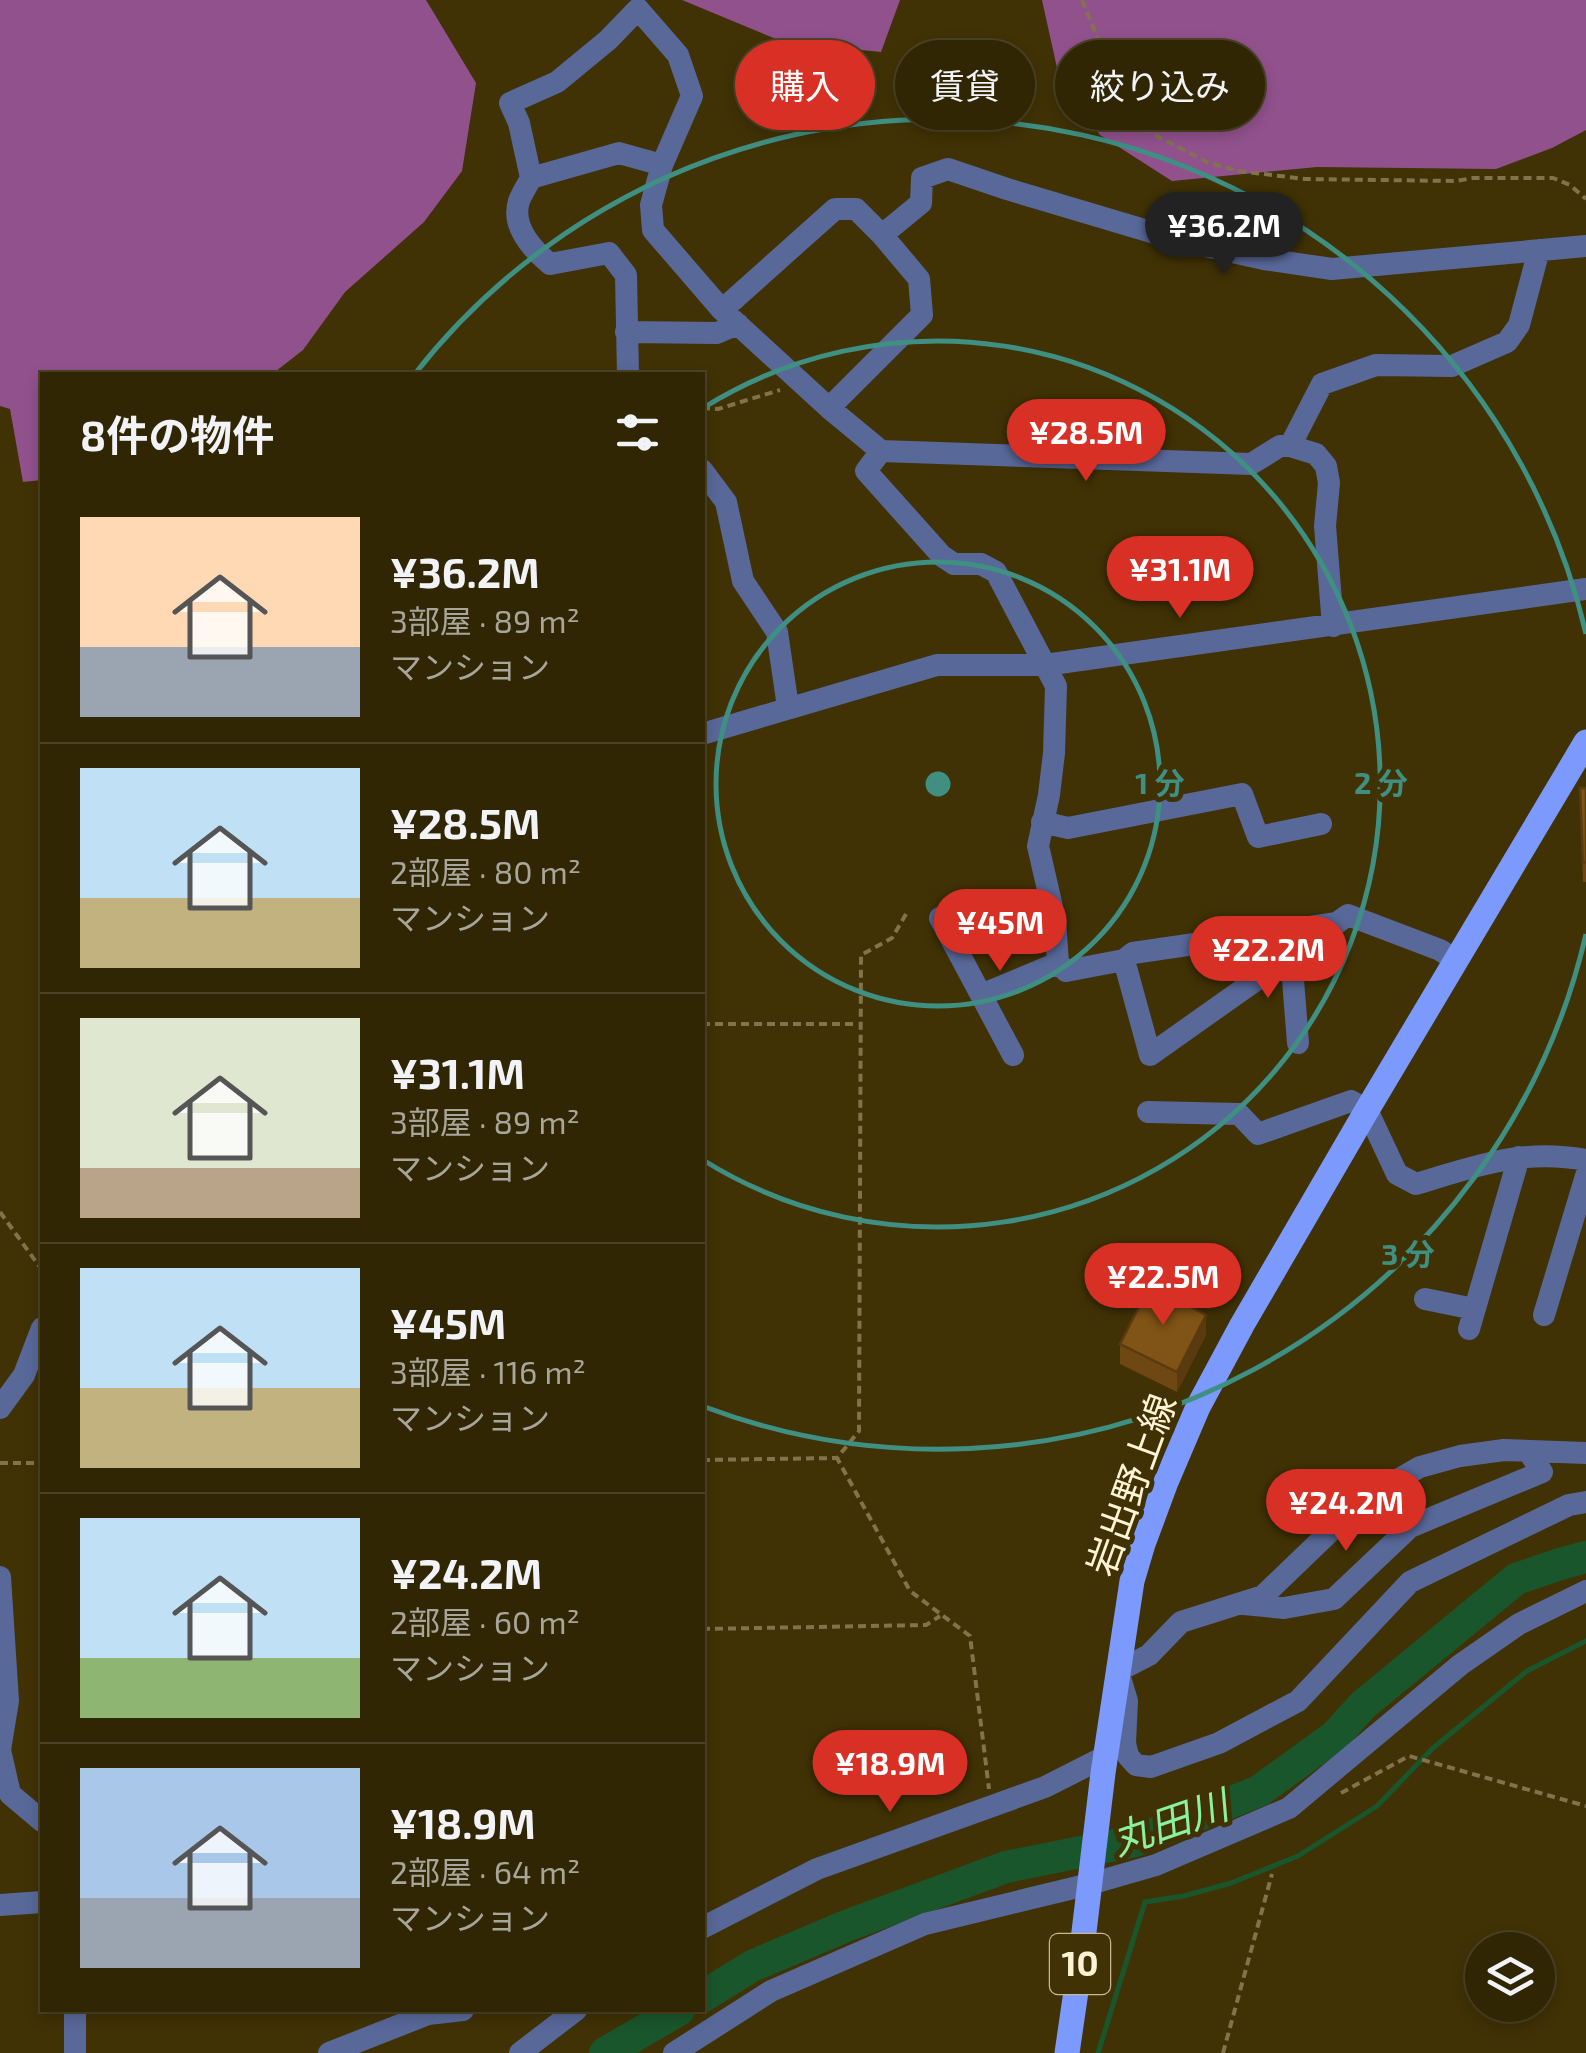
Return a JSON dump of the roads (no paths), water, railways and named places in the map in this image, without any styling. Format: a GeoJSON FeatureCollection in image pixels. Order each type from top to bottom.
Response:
{"type":"FeatureCollection","features":[{"type":"Feature","properties":{"kind":"main road","name":"岩出野上線"},"geometry":{"type":"LineString","coordinates":[[1066,2053],[1118,1671],[1142,1544],[1198,1406],[1367,1110],[1586,742]]}},
{"type":"Feature","properties":{"kind":"street"},"geometry":{"type":"LineString","coordinates":[[628,372],[626,274],[609,253],[550,264],[529,246],[520,224],[518,204],[530,178],[519,123],[510,103],[556,82],[608,40],[638,9],[678,55],[692,96],[662,164],[652,205],[653,230],[730,317],[829,408],[881,451],[1252,464],[1280,446],[1316,454],[1326,466],[1329,483],[1325,526],[1333,626]]}},
{"type":"Feature","properties":{"kind":"street"},"geometry":{"type":"LineString","coordinates":[[530,178],[619,152],[662,164]]}},
{"type":"Feature","properties":{"kind":"street"},"geometry":{"type":"LineString","coordinates":[[882,235],[921,203],[922,178],[948,168],[1178,240],[1332,269],[1586,246]]}},
{"type":"Feature","properties":{"kind":"street"},"geometry":{"type":"LineString","coordinates":[[626,332],[717,333],[834,209],[856,209],[918,280],[922,315],[829,408]]}},
{"type":"Feature","properties":{"kind":"street"},"geometry":{"type":"LineString","coordinates":[[1290,446],[1322,384],[1376,365],[1452,366],[1506,342],[1519,325],[1539,250]]}},
{"type":"Feature","properties":{"kind":"street"},"geometry":{"type":"LineString","coordinates":[[881,451],[866,471],[942,556],[954,564],[981,564],[996,572],[1056,686],[1054,753],[1038,846],[1055,920],[1058,963],[1066,971],[1124,960],[1132,953],[1337,923]]}},
{"type":"Feature","properties":{"kind":"street"},"geometry":{"type":"LineString","coordinates":[[705,474],[726,502],[743,581],[778,632],[788,707]]}},
{"type":"Feature","properties":{"kind":"street"},"geometry":{"type":"LineString","coordinates":[[705,733],[937,666],[1045,666],[1586,588]]}},
{"type":"Feature","properties":{"kind":"street"},"geometry":{"type":"LineString","coordinates":[[1042,822],[1068,828],[1242,794],[1258,837],[1321,824]]}},
{"type":"Feature","properties":{"kind":"street"},"geometry":{"type":"LineString","coordinates":[[1124,960],[1150,1055],[1348,915],[1440,950],[1455,960]]}},
{"type":"Feature","properties":{"kind":"street"},"geometry":{"type":"LineString","coordinates":[[940,918],[1013,1055]]}},
{"type":"Feature","properties":{"kind":"street"},"geometry":{"type":"LineString","coordinates":[[1291,956],[1298,1043]]}},
{"type":"Feature","properties":{"kind":"street"},"geometry":{"type":"LineString","coordinates":[[981,995],[1058,963]]}},
{"type":"Feature","properties":{"kind":"street"},"geometry":{"type":"LineString","coordinates":[[1148,1112],[1239,1114],[1258,1134],[1351,1101],[1367,1110],[1397,1174],[1416,1184],[1506,1158],[1558,1155],[1586,1160]]}},
{"type":"Feature","properties":{"kind":"street"},"geometry":{"type":"LineString","coordinates":[[1425,1299],[1472,1319],[1519,1157]]}},
{"type":"Feature","properties":{"kind":"street"},"geometry":{"type":"LineString","coordinates":[[1544,1315],[1586,1176]]}},
{"type":"Feature","properties":{"kind":"street"},"geometry":{"type":"LineString","coordinates":[[0,1408],[24,1375],[40,1333]]}},
{"type":"Feature","properties":{"kind":"street"},"geometry":{"type":"LineString","coordinates":[[1586,1453],[1504,1450],[1460,1456],[1420,1468],[1364,1499],[1263,1596],[1181,1622],[1148,1655],[1118,1671],[1127,1701],[1128,1756],[1136,1765],[1151,1768],[1218,1744],[1298,1701],[1410,1582],[1569,1504],[1586,1502]]}},
{"type":"Feature","properties":{"kind":"street"},"geometry":{"type":"LineString","coordinates":[[1240,1604],[1284,1608],[1334,1599],[1410,1527],[1542,1472],[1528,1451]]}},
{"type":"Feature","properties":{"kind":"street"},"geometry":{"type":"LineString","coordinates":[[0,1576],[8,1701],[0,1750],[10,1794],[40,1819]]}},
{"type":"Feature","properties":{"kind":"street"},"geometry":{"type":"LineString","coordinates":[[674,2053],[771,1991],[925,1924],[1156,1864],[1290,1808],[1460,1665],[1518,1624],[1586,1591]]}},
{"type":"Feature","properties":{"kind":"street"},"geometry":{"type":"LineString","coordinates":[[705,1926],[817,1869],[1104,1765]]}},
{"type":"Feature","properties":{"kind":"street"},"geometry":{"type":"LineString","coordinates":[[0,1905],[40,1902]]}},
{"type":"Feature","properties":{"kind":"street"},"geometry":{"type":"LineString","coordinates":[[76,2012],[76,2053]]}},
{"type":"Feature","properties":{"kind":"street"},"geometry":{"type":"LineString","coordinates":[[329,2053],[428,2014],[446,2012]]}},
{"type":"Feature","properties":{"kind":"street"},"geometry":{"type":"LineString","coordinates":[[520,2053],[573,2012]]}},
{"type":"Feature","properties":{"kind":"waterway","name":"丸田川"},"geometry":{"type":"LineString","coordinates":[[705,1995],[752,1966],[846,1926],[1006,1867],[1135,1841],[1259,1791],[1335,1736],[1363,1705],[1516,1579],[1586,1557]]}},
{"type":"Feature","properties":{"kind":"waterway"},"geometry":{"type":"LineString","coordinates":[[1098,2053],[1145,1902],[1231,1883],[1298,1856],[1377,1806],[1433,1748],[1527,1671],[1586,1641]]}},
{"type":"Feature","properties":{"kind":"waterway","name":"丸田川"},"geometry":{"type":"LineString","coordinates":[[605,2053],[676,2012]]}}]}
